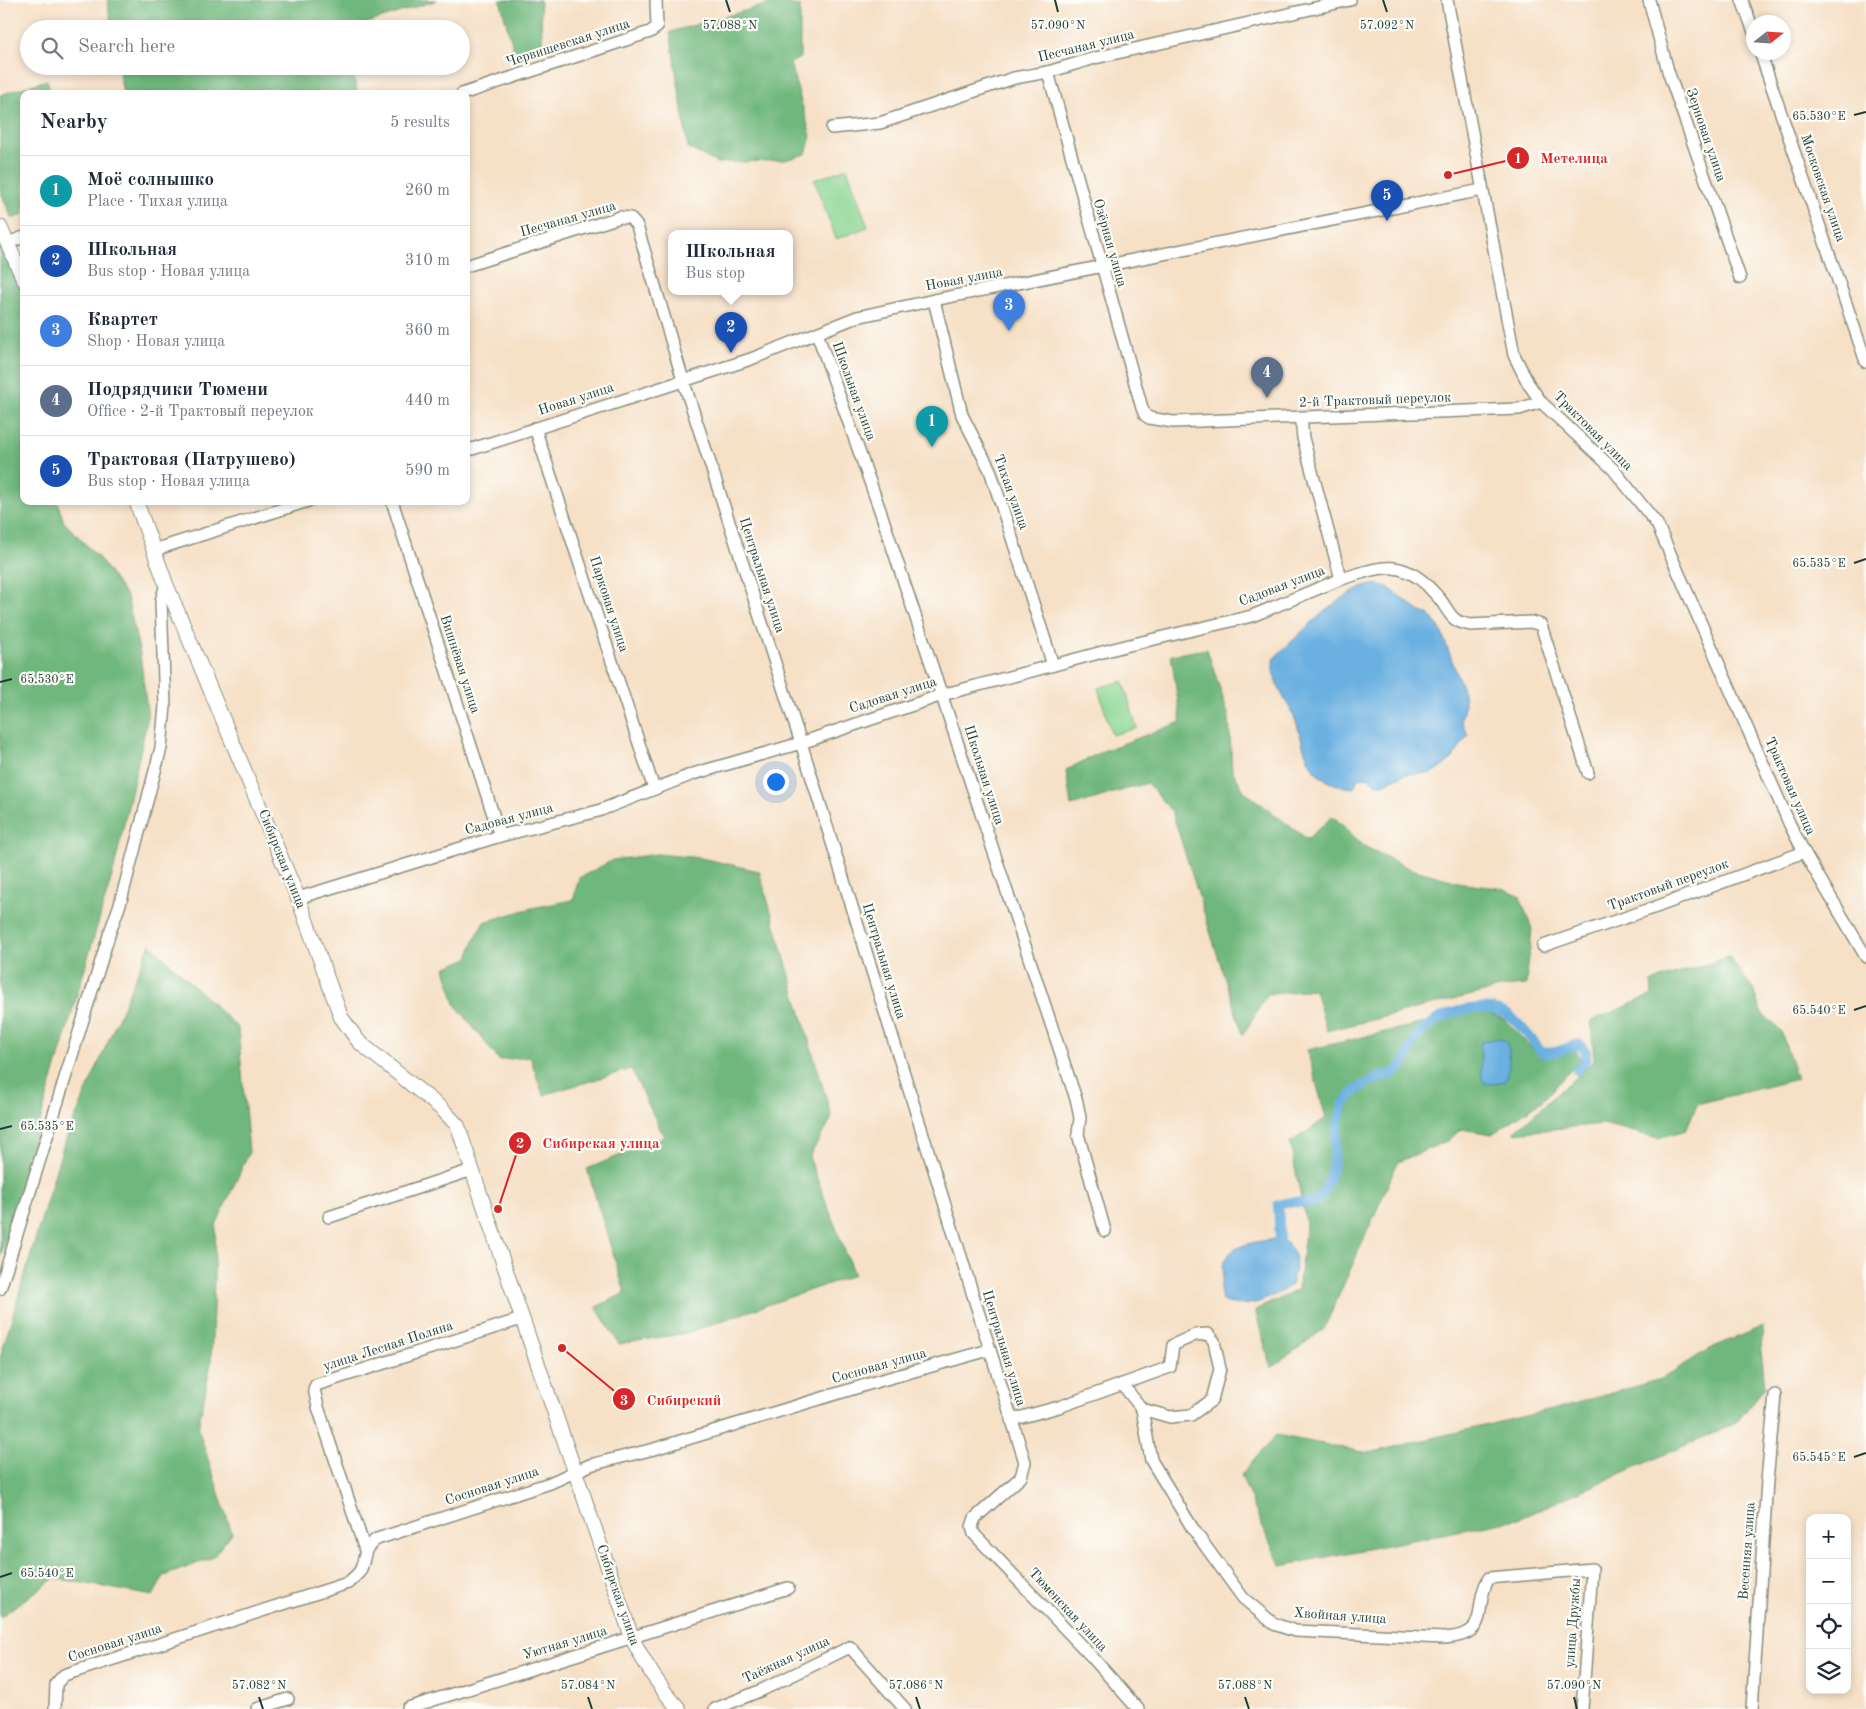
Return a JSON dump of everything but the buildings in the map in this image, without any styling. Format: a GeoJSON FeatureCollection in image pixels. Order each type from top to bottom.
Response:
{"type":"FeatureCollection","features":[{"type":"Feature","properties":{"kind":"street","name":"Червишевская улица"},"geometry":{"type":"LineString","coordinates":[[470,91],[650,32],[657,27],[656,0]]}},
{"type":"Feature","properties":{"kind":"street","name":"Песчаная улица"},"geometry":{"type":"LineString","coordinates":[[832,128],[880,123],[1014,78],[1048,72],[1095,58],[1350,0]]}},
{"type":"Feature","properties":{"kind":"street","name":"Трактовая улица"},"geometry":{"type":"LineString","coordinates":[[1447,0],[1514,355],[1528,383],[1541,402],[1613,470],[1657,524],[1709,638],[1790,826],[1866,957]]}},
{"type":"Feature","properties":{"kind":"street","name":"Зерновая улица"},"geometry":{"type":"LineString","coordinates":[[1649,0],[1668,71],[1740,278]]}},
{"type":"Feature","properties":{"kind":"street"},"geometry":{"type":"LineString","coordinates":[[1742,0],[1748,15]]}},
{"type":"Feature","properties":{"kind":"street","name":"Московская улица"},"geometry":{"type":"LineString","coordinates":[[1763,60],[1866,362]]}},
{"type":"Feature","properties":{"kind":"street","name":"Озёрная улица"},"geometry":{"type":"LineString","coordinates":[[1048,72],[1142,408],[1145,415],[1150,418]]}},
{"type":"Feature","properties":{"kind":"street","name":"Новая улица"},"geometry":{"type":"LineString","coordinates":[[470,450],[751,359],[857,318],[934,300],[1102,268],[1482,190]]}},
{"type":"Feature","properties":{"kind":"street","name":"Песчаная улица"},"geometry":{"type":"LineString","coordinates":[[470,265],[600,222],[620,217],[630,218],[637,226],[683,380]]}},
{"type":"Feature","properties":{"kind":"street"},"geometry":{"type":"LineString","coordinates":[[0,227],[20,271]]}},
{"type":"Feature","properties":{"kind":"street"},"geometry":{"type":"LineString","coordinates":[[7,243],[20,239]]}},
{"type":"Feature","properties":{"kind":"street","name":"Тихая улица"},"geometry":{"type":"LineString","coordinates":[[934,300],[962,415],[990,470],[1053,665]]}},
{"type":"Feature","properties":{"kind":"street","name":"Школьная улица"},"geometry":{"type":"LineString","coordinates":[[817,333],[881,513],[1077,1102],[1080,1118],[1078,1134],[1105,1231]]}},
{"type":"Feature","properties":{"kind":"street","name":"Центральная улица"},"geometry":{"type":"LineString","coordinates":[[683,380],[801,743],[1025,1462],[1021,1477],[975,1518],[972,1527],[974,1534]]}},
{"type":"Feature","properties":{"kind":"street","name":"2-й Трактовый переулок"},"geometry":{"type":"LineString","coordinates":[[1150,418],[1173,422],[1302,418],[1519,409],[1541,402]]}},
{"type":"Feature","properties":{"kind":"street","name":"Садовая улица"},"geometry":{"type":"LineString","coordinates":[[298,898],[500,836],[598,811],[693,774],[801,743],[942,695],[1053,665],[1252,616],[1341,579],[1303,438],[1302,418]]}},
{"type":"Feature","properties":{"kind":"street","name":"Парковая улица"},"geometry":{"type":"LineString","coordinates":[[535,428],[654,789]]}},
{"type":"Feature","properties":{"kind":"street","name":"Сибирская улица"},"geometry":{"type":"LineString","coordinates":[[137,505],[166,584],[298,898],[341,1017],[359,1042],[442,1109],[458,1126],[521,1319],[576,1471],[632,1638],[643,1663],[660,1689],[679,1709]]}},
{"type":"Feature","properties":{"kind":"street"},"geometry":{"type":"LineString","coordinates":[[154,550],[295,505]]}},
{"type":"Feature","properties":{"kind":"street","name":"Вишнёвая улица"},"geometry":{"type":"LineString","coordinates":[[393,505],[500,836]]}},
{"type":"Feature","properties":{"kind":"street"},"geometry":{"type":"LineString","coordinates":[[1341,579],[1383,568],[1400,568],[1415,574],[1441,600],[1453,619],[1461,623],[1470,626],[1531,622],[1541,625],[1588,773]]}},
{"type":"Feature","properties":{"kind":"street"},"geometry":{"type":"LineString","coordinates":[[0,1289],[120,904],[154,776],[160,748],[165,706],[161,601],[166,584]]}},
{"type":"Feature","properties":{"kind":"street","name":"Трактовый переулок"},"geometry":{"type":"LineString","coordinates":[[1543,946],[1656,907],[1804,852]]}},
{"type":"Feature","properties":{"kind":"street"},"geometry":{"type":"LineString","coordinates":[[329,1217],[472,1170]]}},
{"type":"Feature","properties":{"kind":"street","name":"улица Лесная Поляна"},"geometry":{"type":"LineString","coordinates":[[365,1550],[318,1407],[314,1389],[316,1385],[521,1319]]}},
{"type":"Feature","properties":{"kind":"street"},"geometry":{"type":"LineString","coordinates":[[1011,1420],[1058,1407],[1170,1367],[1173,1345],[1195,1335],[1208,1334],[1214,1341],[1220,1369],[1212,1400],[1191,1416],[1170,1417],[1142,1409]]}},
{"type":"Feature","properties":{"kind":"street","name":"Сосновая улица"},"geometry":{"type":"LineString","coordinates":[[55,1709],[56,1684],[64,1676],[348,1583],[360,1570],[365,1550],[371,1543],[377,1540],[550,1483],[604,1461],[654,1449],[882,1380],[989,1350]]}},
{"type":"Feature","properties":{"kind":"street","name":"Хвойная улица"},"geometry":{"type":"LineString","coordinates":[[1122,1384],[1142,1409],[1151,1460],[1193,1528],[1243,1598],[1274,1624],[1296,1631],[1443,1638],[1460,1637],[1473,1629],[1480,1615],[1484,1585],[1489,1578],[1592,1568]]}},
{"type":"Feature","properties":{"kind":"street","name":"Весенняя улица"},"geometry":{"type":"LineString","coordinates":[[1752,1709],[1767,1481],[1775,1395]]}},
{"type":"Feature","properties":{"kind":"street","name":"Тюменская улица"},"geometry":{"type":"LineString","coordinates":[[974,1534],[1138,1709]]}},
{"type":"Feature","properties":{"kind":"street","name":"улица Дружбы"},"geometry":{"type":"LineString","coordinates":[[1582,1709],[1592,1568]]}},
{"type":"Feature","properties":{"kind":"street","name":"Уютная улица"},"geometry":{"type":"LineString","coordinates":[[408,1708],[788,1588]]}},
{"type":"Feature","properties":{"kind":"street","name":"Таёжная улица"},"geometry":{"type":"LineString","coordinates":[[715,1709],[762,1690],[850,1647],[905,1709]]}},
{"type":"Feature","properties":{"kind":"street"},"geometry":{"type":"LineString","coordinates":[[257,1709],[288,1699]]}},
{"type":"Feature","properties":{"kind":"green space"},"geometry":{"type":"Polygon","coordinates":[[[107,0],[437,0],[376,20],[110,20],[107,0]]]}},
{"type":"Feature","properties":{"kind":"green space"},"geometry":{"type":"Polygon","coordinates":[[[500,0],[540,0],[543,51],[516,59],[500,0]]]}},
{"type":"Feature","properties":{"kind":"green space"},"geometry":{"type":"Polygon","coordinates":[[[776,2],[800,6],[800,58],[790,63],[811,136],[806,154],[785,160],[717,163],[688,148],[670,32],[776,2]]]}},
{"type":"Feature","properties":{"kind":"green space"},"geometry":{"type":"Polygon","coordinates":[[[120,75],[353,75],[357,90],[122,90],[120,75]]]}},
{"type":"Feature","properties":{"kind":"green space"},"geometry":{"type":"Polygon","coordinates":[[[47,80],[50,90],[20,90],[20,216],[12,219],[0,190],[0,95],[47,80]]]}},
{"type":"Feature","properties":{"kind":"green space"},"geometry":{"type":"Polygon","coordinates":[[[847,168],[868,227],[836,239],[814,180],[847,168]]]}},
{"type":"Feature","properties":{"kind":"green space"},"geometry":{"type":"Polygon","coordinates":[[[0,238],[20,285],[20,505],[58,505],[64,522],[98,557],[127,597],[140,654],[148,717],[114,869],[0,1258],[0,238]]]}},
{"type":"Feature","properties":{"kind":"green space"},"geometry":{"type":"Polygon","coordinates":[[[1207,649],[1229,717],[1232,770],[1244,791],[1307,839],[1333,816],[1364,846],[1411,869],[1466,884],[1505,889],[1520,897],[1532,929],[1526,985],[1504,987],[1327,1031],[1315,990],[1267,994],[1243,1035],[1172,812],[1147,783],[1071,806],[1066,770],[1103,751],[1181,722],[1171,655],[1207,649]]]}},
{"type":"Feature","properties":{"kind":"green space"},"geometry":{"type":"Polygon","coordinates":[[[1123,681],[1137,728],[1112,735],[1098,688],[1123,681]]]}},
{"type":"Feature","properties":{"kind":"green space"},"geometry":{"type":"Polygon","coordinates":[[[657,854],[701,858],[759,871],[832,1118],[809,1157],[854,1275],[686,1333],[619,1344],[596,1307],[625,1293],[587,1169],[664,1137],[631,1069],[543,1095],[530,1057],[499,1060],[455,1004],[445,968],[468,958],[484,922],[532,908],[573,900],[579,878],[613,860],[657,854]]]}},
{"type":"Feature","properties":{"kind":"green space"},"geometry":{"type":"Polygon","coordinates":[[[150,944],[238,1028],[249,1152],[216,1225],[211,1363],[198,1428],[232,1533],[212,1558],[164,1576],[153,1596],[55,1578],[0,1617],[0,1358],[63,1146],[150,944]]]}},
{"type":"Feature","properties":{"kind":"green space"},"geometry":{"type":"Polygon","coordinates":[[[1729,957],[1753,989],[1761,1012],[1781,1031],[1797,1079],[1697,1104],[1686,1130],[1658,1138],[1603,1124],[1513,1133],[1594,1061],[1591,1021],[1652,995],[1651,982],[1729,957]]]}},
{"type":"Feature","properties":{"kind":"green space"},"geometry":{"type":"Polygon","coordinates":[[[1480,1010],[1504,1019],[1540,1057],[1575,1049],[1581,1059],[1542,1101],[1492,1134],[1461,1129],[1449,1140],[1398,1162],[1324,1329],[1271,1368],[1255,1310],[1298,1290],[1306,1223],[1290,1143],[1326,1118],[1307,1050],[1480,1010]]]}},
{"type":"Feature","properties":{"kind":"green space"},"geometry":{"type":"Polygon","coordinates":[[[1763,1326],[1761,1350],[1765,1387],[1736,1423],[1518,1519],[1281,1566],[1241,1475],[1276,1435],[1369,1453],[1559,1408],[1661,1379],[1709,1349],[1763,1326]]]}},
{"type":"Feature","properties":{"kind":"water"},"geometry":{"type":"Polygon","coordinates":[[[1375,584],[1388,587],[1419,611],[1429,615],[1440,628],[1464,693],[1465,704],[1461,720],[1468,735],[1453,758],[1441,768],[1430,773],[1406,774],[1383,784],[1376,784],[1369,777],[1358,778],[1354,788],[1334,784],[1324,779],[1312,766],[1305,753],[1295,719],[1277,683],[1273,665],[1276,656],[1322,613],[1348,595],[1375,584]]]}},
{"type":"Feature","properties":{"kind":"water"},"geometry":{"type":"Polygon","coordinates":[[[1497,1038],[1507,1044],[1509,1058],[1507,1074],[1504,1082],[1484,1083],[1482,1079],[1481,1042],[1497,1038]]]}},
{"type":"Feature","properties":{"kind":"water"},"geometry":{"type":"Polygon","coordinates":[[[1280,1238],[1292,1249],[1296,1259],[1291,1285],[1267,1299],[1250,1304],[1231,1304],[1222,1301],[1220,1290],[1223,1265],[1228,1255],[1233,1250],[1248,1244],[1280,1238]]]}},
{"type":"Feature","properties":{"kind":"waterway"},"geometry":{"type":"LineString","coordinates":[[1280,1238],[1278,1205],[1291,1202],[1312,1202],[1318,1199],[1325,1190],[1332,1168],[1339,1119],[1342,1108],[1348,1098],[1363,1085],[1397,1071],[1416,1038],[1434,1022],[1445,1016],[1470,1009],[1482,1008],[1505,1013],[1519,1025],[1541,1052],[1555,1052],[1579,1044],[1586,1052],[1586,1060],[1577,1070]]}},
{"type":"Feature","properties":{"kind":"place","name":"Метелица"},"geometry":{"type":"Point","coordinates":[1448,175]}},
{"type":"Feature","properties":{"kind":"place","name":"Трактовая (Патрушево)"},"geometry":{"type":"Point","coordinates":[1387,221]}},
{"type":"Feature","properties":{"kind":"place","name":"Квартет"},"geometry":{"type":"Point","coordinates":[1009,331]}},
{"type":"Feature","properties":{"kind":"place","name":"Школьная"},"geometry":{"type":"Point","coordinates":[731,353]}},
{"type":"Feature","properties":{"kind":"place","name":"Подрядчики Тюмени"},"geometry":{"type":"Point","coordinates":[1267,398]}},
{"type":"Feature","properties":{"kind":"place","name":"Моё солнышко"},"geometry":{"type":"Point","coordinates":[932,447]}},
{"type":"Feature","properties":{"kind":"place","name":"Сибирская улица"},"geometry":{"type":"Point","coordinates":[498,1209]}},
{"type":"Feature","properties":{"kind":"place","name":"Сибирский"},"geometry":{"type":"Point","coordinates":[562,1348]}}]}
